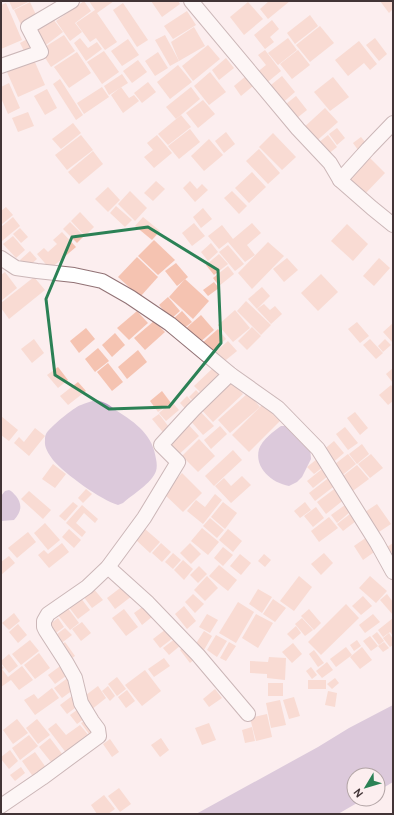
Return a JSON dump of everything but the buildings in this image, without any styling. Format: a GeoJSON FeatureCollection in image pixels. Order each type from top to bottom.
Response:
{"type":"FeatureCollection","features":[{"type":"Feature","properties":{"kind":"street"},"geometry":{"type":"LineString","coordinates":[[1,66],[41,52],[28,27],[72,1]]}},
{"type":"Feature","properties":{"kind":"street"},"geometry":{"type":"LineString","coordinates":[[191,1],[298,129],[330,164],[340,180],[393,225]]}},
{"type":"Feature","properties":{"kind":"street"},"geometry":{"type":"LineString","coordinates":[[340,180],[393,123]]}},
{"type":"Feature","properties":{"kind":"street"},"geometry":{"type":"LineString","coordinates":[[1,258],[16,268],[37,272],[74,275],[102,281],[130,297],[170,324],[230,374],[278,408],[318,449],[377,543],[393,572]]}},
{"type":"Feature","properties":{"kind":"street"},"geometry":{"type":"LineString","coordinates":[[1,806],[99,736],[98,729],[81,702],[75,678],[46,631],[44,621],[48,614],[87,587],[108,567],[144,518],[178,462],[161,445],[193,410],[230,374]]}},
{"type":"Feature","properties":{"kind":"street"},"geometry":{"type":"LineString","coordinates":[[108,567],[148,604],[198,655],[248,714]]}},
{"type":"Feature","properties":{"kind":"highlighted area"},"geometry":{"type":"Polygon","coordinates":[[[148,227],[218,270],[221,343],[169,407],[109,409],[55,375],[46,299],[72,237],[148,227]]]}},
{"type":"Feature","properties":{"kind":"shaded area"},"geometry":{"type":"Polygon","coordinates":[[[96,400],[109,405],[131,420],[142,430],[151,443],[157,465],[156,471],[150,480],[123,503],[118,505],[102,498],[66,472],[53,460],[45,446],[45,438],[48,431],[68,413],[88,402],[96,400]]]}},
{"type":"Feature","properties":{"kind":"shaded area"},"geometry":{"type":"Polygon","coordinates":[[[281,426],[287,426],[310,445],[311,459],[302,477],[297,482],[289,486],[276,482],[266,474],[259,462],[258,456],[259,449],[263,442],[281,426]]]}},
{"type":"Feature","properties":{"kind":"shaded area"},"geometry":{"type":"Polygon","coordinates":[[[9,490],[20,502],[20,511],[14,520],[1,521],[1,496],[5,491],[9,490]]]}},
{"type":"Feature","properties":{"kind":"shaded area"},"geometry":{"type":"Polygon","coordinates":[[[393,705],[393,782],[386,786],[386,767],[346,767],[346,807],[350,807],[338,814],[196,814],[318,747],[349,728],[393,705]]]}}]}
